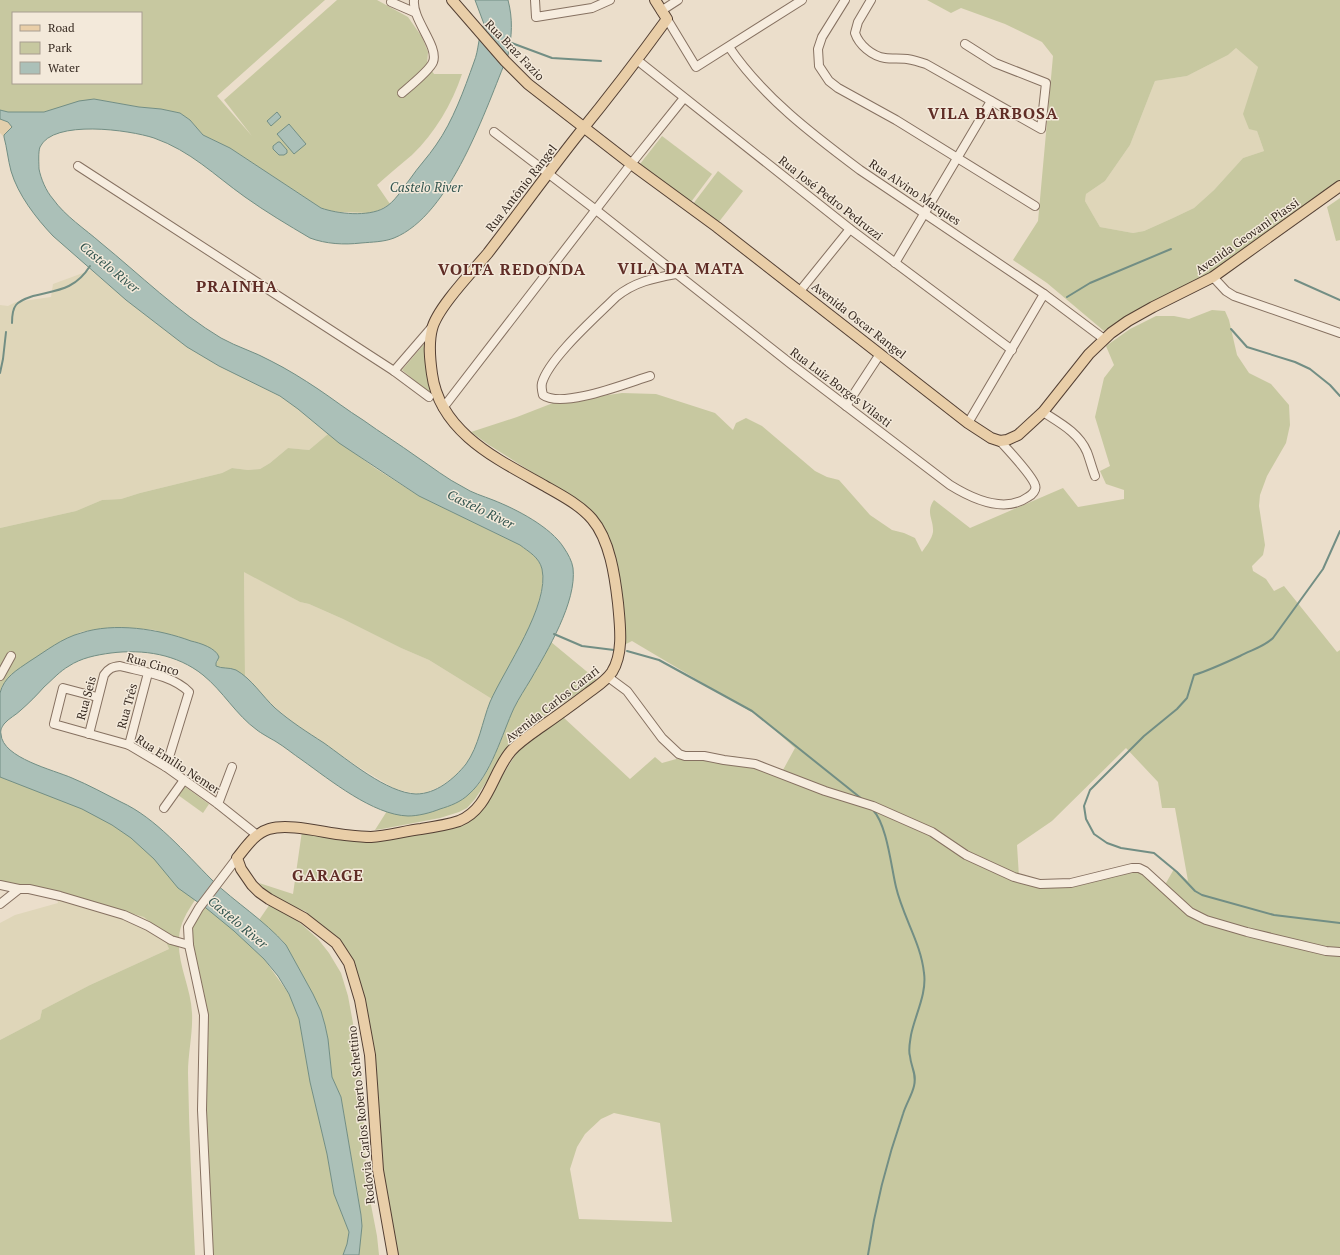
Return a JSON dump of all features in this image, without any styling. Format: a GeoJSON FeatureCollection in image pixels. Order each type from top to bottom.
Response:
{"type":"FeatureCollection","features":[{"type":"Feature","properties":{"kind":"main road","name":"Rua Braz Fazio"},"geometry":{"type":"LineString","coordinates":[[452,0],[505,61],[528,84],[584,127]]}},
{"type":"Feature","properties":{"kind":"main road"},"geometry":{"type":"LineString","coordinates":[[655,0],[664,15]]}},
{"type":"Feature","properties":{"kind":"main road","name":"Rua Antônio Rangel"},"geometry":{"type":"LineString","coordinates":[[432,327],[445,305],[637,60],[664,15]]}},
{"type":"Feature","properties":{"kind":"main road","name":"Avenida Oscar Rangel"},"geometry":{"type":"LineString","coordinates":[[584,127],[800,291],[968,423],[991,438],[1000,441]]}},
{"type":"Feature","properties":{"kind":"main road","name":"Avenida Geovani Piassi"},"geometry":{"type":"LineString","coordinates":[[1104,339],[1128,321],[1213,277],[1340,186]]}},
{"type":"Feature","properties":{"kind":"main road","name":"Avenida Carlos Carari"},"geometry":{"type":"LineString","coordinates":[[237,858],[257,835],[265,830],[283,827],[343,835],[374,837],[458,822],[480,806],[511,751],[608,677],[616,664],[620,645],[618,608],[611,560],[598,528],[592,518],[577,505],[494,458],[461,430],[443,408],[438,398],[432,378],[430,350],[432,327]]}},
{"type":"Feature","properties":{"kind":"main road"},"geometry":{"type":"LineString","coordinates":[[1000,441],[1007,440],[1018,435],[1043,412],[1089,354],[1104,339]]}},
{"type":"Feature","properties":{"kind":"main road","name":"Rodovia Carlos Roberto Schettino"},"geometry":{"type":"LineString","coordinates":[[237,858],[241,869],[259,892],[304,918],[336,943],[349,963],[360,1000],[370,1055],[378,1170],[393,1255]]}},
{"type":"Feature","properties":{"kind":"street"},"geometry":{"type":"LineString","coordinates":[[389,1],[403,0]]}},
{"type":"Feature","properties":{"kind":"street"},"geometry":{"type":"LineString","coordinates":[[402,93],[433,63],[433,52],[414,12],[414,0]]}},
{"type":"Feature","properties":{"kind":"street"},"geometry":{"type":"LineString","coordinates":[[535,0],[536,17],[592,8],[610,0]]}},
{"type":"Feature","properties":{"kind":"street"},"geometry":{"type":"LineString","coordinates":[[678,0],[664,15],[696,67],[802,0]]}},
{"type":"Feature","properties":{"kind":"street"},"geometry":{"type":"LineString","coordinates":[[845,0],[822,37],[818,50],[820,66],[829,81],[838,88],[896,120],[1035,206]]}},
{"type":"Feature","properties":{"kind":"street"},"geometry":{"type":"LineString","coordinates":[[872,0],[858,22],[855,33],[860,43],[867,50],[884,58],[908,59],[926,64],[1041,129],[1046,84],[995,63],[965,44]]}},
{"type":"Feature","properties":{"kind":"street"},"geometry":{"type":"LineString","coordinates":[[389,1],[414,12]]}},
{"type":"Feature","properties":{"kind":"street","name":"Rua Alvino Marques"},"geometry":{"type":"LineString","coordinates":[[729,46],[757,82],[792,117],[860,170],[1044,294],[1104,339]]}},
{"type":"Feature","properties":{"kind":"street","name":"Rua José Pedro Pedruzzi"},"geometry":{"type":"LineString","coordinates":[[637,60],[850,229],[1012,350]]}},
{"type":"Feature","properties":{"kind":"street"},"geometry":{"type":"LineString","coordinates":[[443,408],[631,164],[684,98]]}},
{"type":"Feature","properties":{"kind":"street"},"geometry":{"type":"LineString","coordinates":[[895,263],[991,101]]}},
{"type":"Feature","properties":{"kind":"street","name":"Rua Luiz Borges Vilasti"},"geometry":{"type":"LineString","coordinates":[[494,132],[549,173],[846,406],[950,484],[963,493],[976,499],[1000,504],[1023,501],[1035,491],[1035,486],[1031,478],[1000,441]]}},
{"type":"Feature","properties":{"kind":"street"},"geometry":{"type":"LineString","coordinates":[[78,166],[394,371],[429,397]]}},
{"type":"Feature","properties":{"kind":"street"},"geometry":{"type":"LineString","coordinates":[[800,291],[850,229]]}},
{"type":"Feature","properties":{"kind":"street"},"geometry":{"type":"LineString","coordinates":[[650,376],[568,399],[555,400],[547,398],[542,395],[541,389],[542,382],[555,361],[616,297],[628,288],[643,281],[676,274]]}},
{"type":"Feature","properties":{"kind":"street"},"geometry":{"type":"LineString","coordinates":[[1213,277],[1226,291],[1234,296],[1340,333]]}},
{"type":"Feature","properties":{"kind":"street"},"geometry":{"type":"LineString","coordinates":[[968,423],[1044,294]]}},
{"type":"Feature","properties":{"kind":"street","name":"Rua Antônio Rangel"},"geometry":{"type":"LineString","coordinates":[[394,371],[432,327]]}},
{"type":"Feature","properties":{"kind":"street"},"geometry":{"type":"LineString","coordinates":[[846,406],[880,354]]}},
{"type":"Feature","properties":{"kind":"street"},"geometry":{"type":"LineString","coordinates":[[1043,412],[1068,428],[1080,439],[1087,452],[1095,476]]}},
{"type":"Feature","properties":{"kind":"street"},"geometry":{"type":"LineString","coordinates":[[0,676],[11,656]]}},
{"type":"Feature","properties":{"kind":"street","name":"Rua Cinco"},"geometry":{"type":"LineString","coordinates":[[108,669],[112,666],[120,666],[148,673],[170,680],[182,686],[189,692],[166,767]]}},
{"type":"Feature","properties":{"kind":"street","name":"Rua Seis"},"geometry":{"type":"LineString","coordinates":[[89,734],[97,697],[104,674],[108,669]]}},
{"type":"Feature","properties":{"kind":"street","name":"Rua Três"},"geometry":{"type":"LineString","coordinates":[[129,745],[148,673]]}},
{"type":"Feature","properties":{"kind":"street"},"geometry":{"type":"LineString","coordinates":[[608,677],[627,691],[665,741],[675,751],[685,756],[704,756],[755,764],[820,789],[873,806],[932,832],[966,855],[1014,878],[1040,884],[1072,883],[1132,868],[1139,868],[1153,878],[1190,912],[1206,920],[1247,932],[1322,950],[1340,952]]}},
{"type":"Feature","properties":{"kind":"street","name":"Rua Emilio Nemer"},"geometry":{"type":"LineString","coordinates":[[97,697],[63,688],[54,724],[129,745],[166,767],[218,804],[257,835]]}},
{"type":"Feature","properties":{"kind":"street"},"geometry":{"type":"LineString","coordinates":[[218,804],[232,767]]}},
{"type":"Feature","properties":{"kind":"street"},"geometry":{"type":"LineString","coordinates":[[164,808],[184,780]]}},
{"type":"Feature","properties":{"kind":"street","name":"Avenida Carlos Carari"},"geometry":{"type":"LineString","coordinates":[[209,1255],[202,1110],[204,1015],[189,945],[188,927],[199,908],[237,858]]}},
{"type":"Feature","properties":{"kind":"street"},"geometry":{"type":"LineString","coordinates":[[0,885],[19,889],[29,889],[60,896],[124,915],[148,926],[171,940],[189,945]]}},
{"type":"Feature","properties":{"kind":"street"},"geometry":{"type":"LineString","coordinates":[[0,904],[19,889]]}},
{"type":"Feature","properties":{"kind":"shaded area"},"geometry":{"type":"Polygon","coordinates":[[[1236,48],[1258,67],[1244,114],[1257,131],[1264,151],[1243,158],[1214,190],[1194,208],[1173,218],[1144,231],[1133,233],[1100,227],[1085,201],[1086,194],[1105,181],[1130,145],[1155,81],[1187,76],[1228,55],[1236,48]]]}},
{"type":"Feature","properties":{"kind":"shaded area"},"geometry":{"type":"Polygon","coordinates":[[[91,270],[126,300],[187,347],[219,366],[280,396],[328,434],[309,450],[288,448],[260,469],[248,470],[232,468],[222,473],[121,499],[102,500],[76,511],[0,528],[0,305],[8,306],[16,302],[51,297],[53,284],[91,270]]]}},
{"type":"Feature","properties":{"kind":"shaded area"},"geometry":{"type":"Polygon","coordinates":[[[244,571],[300,602],[309,604],[343,619],[401,648],[429,660],[492,699],[474,751],[456,776],[439,787],[427,792],[417,794],[395,789],[357,766],[299,727],[271,704],[245,678],[244,571]]]}},
{"type":"Feature","properties":{"kind":"shaded area"},"geometry":{"type":"Polygon","coordinates":[[[56,895],[80,899],[145,917],[162,932],[169,949],[90,985],[42,1010],[40,1019],[0,1040],[0,923],[15,915],[58,903],[56,895]]]}},
{"type":"Feature","properties":{"kind":"green space"},"geometry":{"type":"Polygon","coordinates":[[[0,0],[325,0],[217,96],[252,136],[224,100],[337,0],[377,0],[408,17],[422,37],[428,52],[427,64],[434,74],[462,74],[448,107],[435,128],[412,155],[377,185],[390,204],[376,212],[369,213],[329,211],[321,208],[230,148],[203,135],[190,120],[180,113],[94,99],[44,112],[8,112],[0,110],[0,0]]]}},
{"type":"Feature","properties":{"kind":"green space"},"geometry":{"type":"Polygon","coordinates":[[[927,0],[1340,0],[1340,184],[1213,272],[1133,313],[1104,331],[1047,283],[1013,260],[1038,221],[1053,56],[1042,42],[1005,24],[961,8],[951,13],[927,0]],[[1236,48],[1228,55],[1187,76],[1155,81],[1130,145],[1105,181],[1086,194],[1085,201],[1100,227],[1133,233],[1144,231],[1173,218],[1194,208],[1214,190],[1243,158],[1264,151],[1257,131],[1249,129],[1243,114],[1258,67],[1236,48]]]}},
{"type":"Feature","properties":{"kind":"green space"},"geometry":{"type":"Polygon","coordinates":[[[662,136],[712,174],[691,202],[640,164],[662,136]]]}},
{"type":"Feature","properties":{"kind":"green space"},"geometry":{"type":"Polygon","coordinates":[[[718,171],[743,191],[718,223],[693,204],[718,171]]]}},
{"type":"Feature","properties":{"kind":"green space"},"geometry":{"type":"Polygon","coordinates":[[[1340,198],[1340,240],[1336,241],[1327,207],[1340,198]]]}},
{"type":"Feature","properties":{"kind":"green space"},"geometry":{"type":"Polygon","coordinates":[[[1212,310],[1225,311],[1229,320],[1237,355],[1249,373],[1271,384],[1289,405],[1290,425],[1286,443],[1267,476],[1260,495],[1259,506],[1265,545],[1263,555],[1252,566],[1253,571],[1266,579],[1274,591],[1284,586],[1337,652],[1340,650],[1340,1255],[388,1255],[377,1137],[357,977],[330,933],[305,911],[284,903],[265,890],[259,883],[293,894],[302,831],[413,834],[483,806],[516,754],[523,746],[563,717],[630,779],[655,757],[662,763],[687,756],[733,756],[783,770],[795,748],[760,717],[632,641],[624,645],[608,536],[552,485],[471,432],[553,403],[622,393],[656,394],[715,413],[733,430],[736,423],[746,418],[762,426],[815,471],[827,477],[839,480],[870,515],[892,530],[915,538],[922,552],[929,542],[933,532],[930,509],[934,500],[970,528],[1063,488],[1078,507],[1124,499],[1124,490],[1106,484],[1100,471],[1110,466],[1095,417],[1104,378],[1114,365],[1106,346],[1130,329],[1156,316],[1174,316],[1189,319],[1212,310]],[[1126,748],[1052,821],[1017,845],[1019,877],[1057,884],[1135,865],[1162,890],[1174,869],[1188,881],[1175,808],[1162,808],[1158,782],[1126,748]],[[614,1113],[601,1119],[585,1134],[577,1147],[570,1169],[579,1219],[672,1222],[660,1123],[614,1113]]]}},
{"type":"Feature","properties":{"kind":"green space"},"geometry":{"type":"Polygon","coordinates":[[[425,343],[425,355],[432,395],[402,370],[425,343]]]}},
{"type":"Feature","properties":{"kind":"green space"},"geometry":{"type":"Polygon","coordinates":[[[328,434],[375,468],[419,496],[520,545],[539,561],[542,569],[543,583],[533,617],[517,653],[492,699],[429,660],[401,648],[343,619],[309,604],[300,602],[244,572],[245,678],[235,670],[218,667],[215,665],[218,661],[155,630],[126,628],[99,629],[81,632],[59,643],[2,686],[0,693],[0,528],[76,511],[102,500],[121,499],[222,473],[232,468],[248,470],[260,469],[288,448],[309,450],[328,434]]]}},
{"type":"Feature","properties":{"kind":"green space"},"geometry":{"type":"Polygon","coordinates":[[[551,642],[597,680],[524,730],[515,738],[507,747],[475,799],[467,808],[440,818],[375,830],[387,811],[406,815],[424,814],[440,808],[470,792],[479,784],[491,763],[515,706],[551,642]]]}},
{"type":"Feature","properties":{"kind":"green space"},"geometry":{"type":"Polygon","coordinates":[[[0,777],[68,802],[116,827],[148,852],[195,900],[182,923],[179,948],[192,1013],[188,1073],[195,1255],[0,1255],[0,1040],[40,1019],[42,1010],[90,985],[169,949],[162,932],[144,917],[80,899],[0,884],[0,777]]]}},
{"type":"Feature","properties":{"kind":"green space"},"geometry":{"type":"Polygon","coordinates":[[[184,786],[209,804],[203,813],[178,795],[184,786]]]}},
{"type":"Feature","properties":{"kind":"green space"},"geometry":{"type":"Polygon","coordinates":[[[270,904],[299,922],[318,939],[329,953],[341,973],[348,996],[355,1034],[361,1079],[367,1184],[379,1255],[359,1255],[362,1220],[341,1097],[332,1077],[325,1025],[321,1011],[286,945],[259,920],[270,904]]]}},
{"type":"Feature","properties":{"kind":"green space"},"geometry":{"type":"Polygon","coordinates":[[[204,906],[237,933],[264,959],[289,994],[294,1006],[299,1019],[310,1082],[327,1154],[334,1194],[349,1232],[343,1255],[206,1255],[203,1020],[194,963],[191,932],[192,926],[204,906]]]}},
{"type":"Feature","properties":{"kind":"sand"},"geometry":{"type":"Polygon","coordinates":[[[0,119],[8,122],[12,127],[4,135],[4,137],[0,133],[0,119]]]}},
{"type":"Feature","properties":{"kind":"water","name":"Castelo River"},"geometry":{"type":"Polygon","coordinates":[[[475,0],[508,0],[511,14],[511,28],[508,55],[477,130],[464,158],[449,184],[433,207],[414,226],[394,238],[378,242],[335,244],[310,238],[253,203],[191,157],[167,143],[143,135],[111,130],[75,130],[60,133],[48,138],[40,147],[39,152],[39,169],[44,185],[63,211],[190,317],[221,338],[265,358],[307,382],[451,480],[470,491],[522,514],[542,526],[558,540],[571,560],[573,568],[573,581],[566,611],[560,626],[514,708],[484,776],[477,786],[462,799],[451,805],[428,813],[408,816],[395,814],[381,810],[352,795],[249,724],[217,688],[203,675],[182,662],[159,655],[135,652],[111,653],[89,657],[74,663],[59,673],[19,712],[6,722],[1,729],[4,742],[10,750],[19,756],[30,762],[85,784],[134,809],[146,817],[170,837],[212,880],[269,928],[286,945],[321,1011],[328,1039],[332,1077],[341,1097],[362,1226],[359,1255],[343,1255],[349,1232],[334,1194],[327,1154],[310,1082],[299,1019],[289,994],[278,976],[264,959],[234,931],[178,888],[154,859],[131,838],[112,825],[82,809],[0,777],[0,693],[8,678],[16,671],[54,645],[74,635],[108,628],[136,628],[165,633],[199,643],[215,651],[219,657],[216,666],[233,669],[242,674],[281,713],[380,782],[405,792],[416,794],[423,793],[444,785],[450,780],[466,764],[474,750],[490,702],[533,618],[543,584],[541,565],[536,558],[520,545],[419,496],[339,443],[280,396],[219,366],[187,347],[126,300],[53,236],[28,206],[14,180],[4,137],[4,135],[12,127],[8,122],[0,119],[0,110],[8,112],[44,112],[79,101],[94,99],[180,113],[190,120],[203,135],[230,148],[321,208],[353,214],[370,213],[384,208],[395,199],[416,170],[430,154],[453,116],[476,57],[484,24],[475,0]]]}},
{"type":"Feature","properties":{"kind":"water"},"geometry":{"type":"Polygon","coordinates":[[[277,112],[281,117],[271,126],[267,121],[277,112]]]}},
{"type":"Feature","properties":{"kind":"water"},"geometry":{"type":"Polygon","coordinates":[[[289,124],[306,144],[294,154],[277,134],[289,124]]]}},
{"type":"Feature","properties":{"kind":"water"},"geometry":{"type":"Polygon","coordinates":[[[280,142],[287,150],[287,153],[284,155],[279,155],[273,149],[273,146],[280,142]]]}},
{"type":"Feature","properties":{"kind":"waterway"},"geometry":{"type":"LineString","coordinates":[[509,42],[552,58],[601,61]]}},
{"type":"Feature","properties":{"kind":"waterway"},"geometry":{"type":"LineString","coordinates":[[1067,297],[1090,283],[1171,249]]}},
{"type":"Feature","properties":{"kind":"waterway"},"geometry":{"type":"LineString","coordinates":[[12,323],[14,309],[16,305],[24,299],[65,288],[78,280],[90,266]]}},
{"type":"Feature","properties":{"kind":"waterway"},"geometry":{"type":"LineString","coordinates":[[1295,280],[1340,300]]}},
{"type":"Feature","properties":{"kind":"waterway"},"geometry":{"type":"LineString","coordinates":[[1231,329],[1247,347],[1295,362],[1310,369],[1330,385],[1340,396]]}},
{"type":"Feature","properties":{"kind":"waterway"},"geometry":{"type":"LineString","coordinates":[[0,373],[6,332]]}},
{"type":"Feature","properties":{"kind":"waterway"},"geometry":{"type":"LineString","coordinates":[[1340,531],[1323,569],[1273,638],[1266,644],[1194,675],[1187,698],[1177,709],[1144,736],[1090,790],[1084,806],[1086,819],[1094,834],[1107,843],[1121,848],[1154,853],[1177,872],[1195,891],[1202,895],[1274,915],[1340,923]]}},
{"type":"Feature","properties":{"kind":"waterway"},"geometry":{"type":"LineString","coordinates":[[554,634],[582,646],[614,650]]}},
{"type":"Feature","properties":{"kind":"waterway"},"geometry":{"type":"LineString","coordinates":[[627,651],[659,660],[752,711],[862,799]]}},
{"type":"Feature","properties":{"kind":"waterway"},"geometry":{"type":"LineString","coordinates":[[868,1255],[874,1219],[887,1166],[904,1110],[914,1086],[915,1078],[909,1054],[909,1046],[924,989],[924,973],[919,951],[899,898],[882,825],[873,810]]}},
{"type":"Feature","properties":{"kind":"district","name":"VILA BARBOSA"},"geometry":{"type":"Point","coordinates":[993,113]}},
{"type":"Feature","properties":{"kind":"district","name":"VILA DA MATA"},"geometry":{"type":"Point","coordinates":[681,268]}},
{"type":"Feature","properties":{"kind":"district","name":"VOLTA REDONDA"},"geometry":{"type":"Point","coordinates":[512,269]}},
{"type":"Feature","properties":{"kind":"district","name":"PRAINHA"},"geometry":{"type":"Point","coordinates":[237,286]}},
{"type":"Feature","properties":{"kind":"district","name":"GARAGE"},"geometry":{"type":"Point","coordinates":[328,875]}}]}
